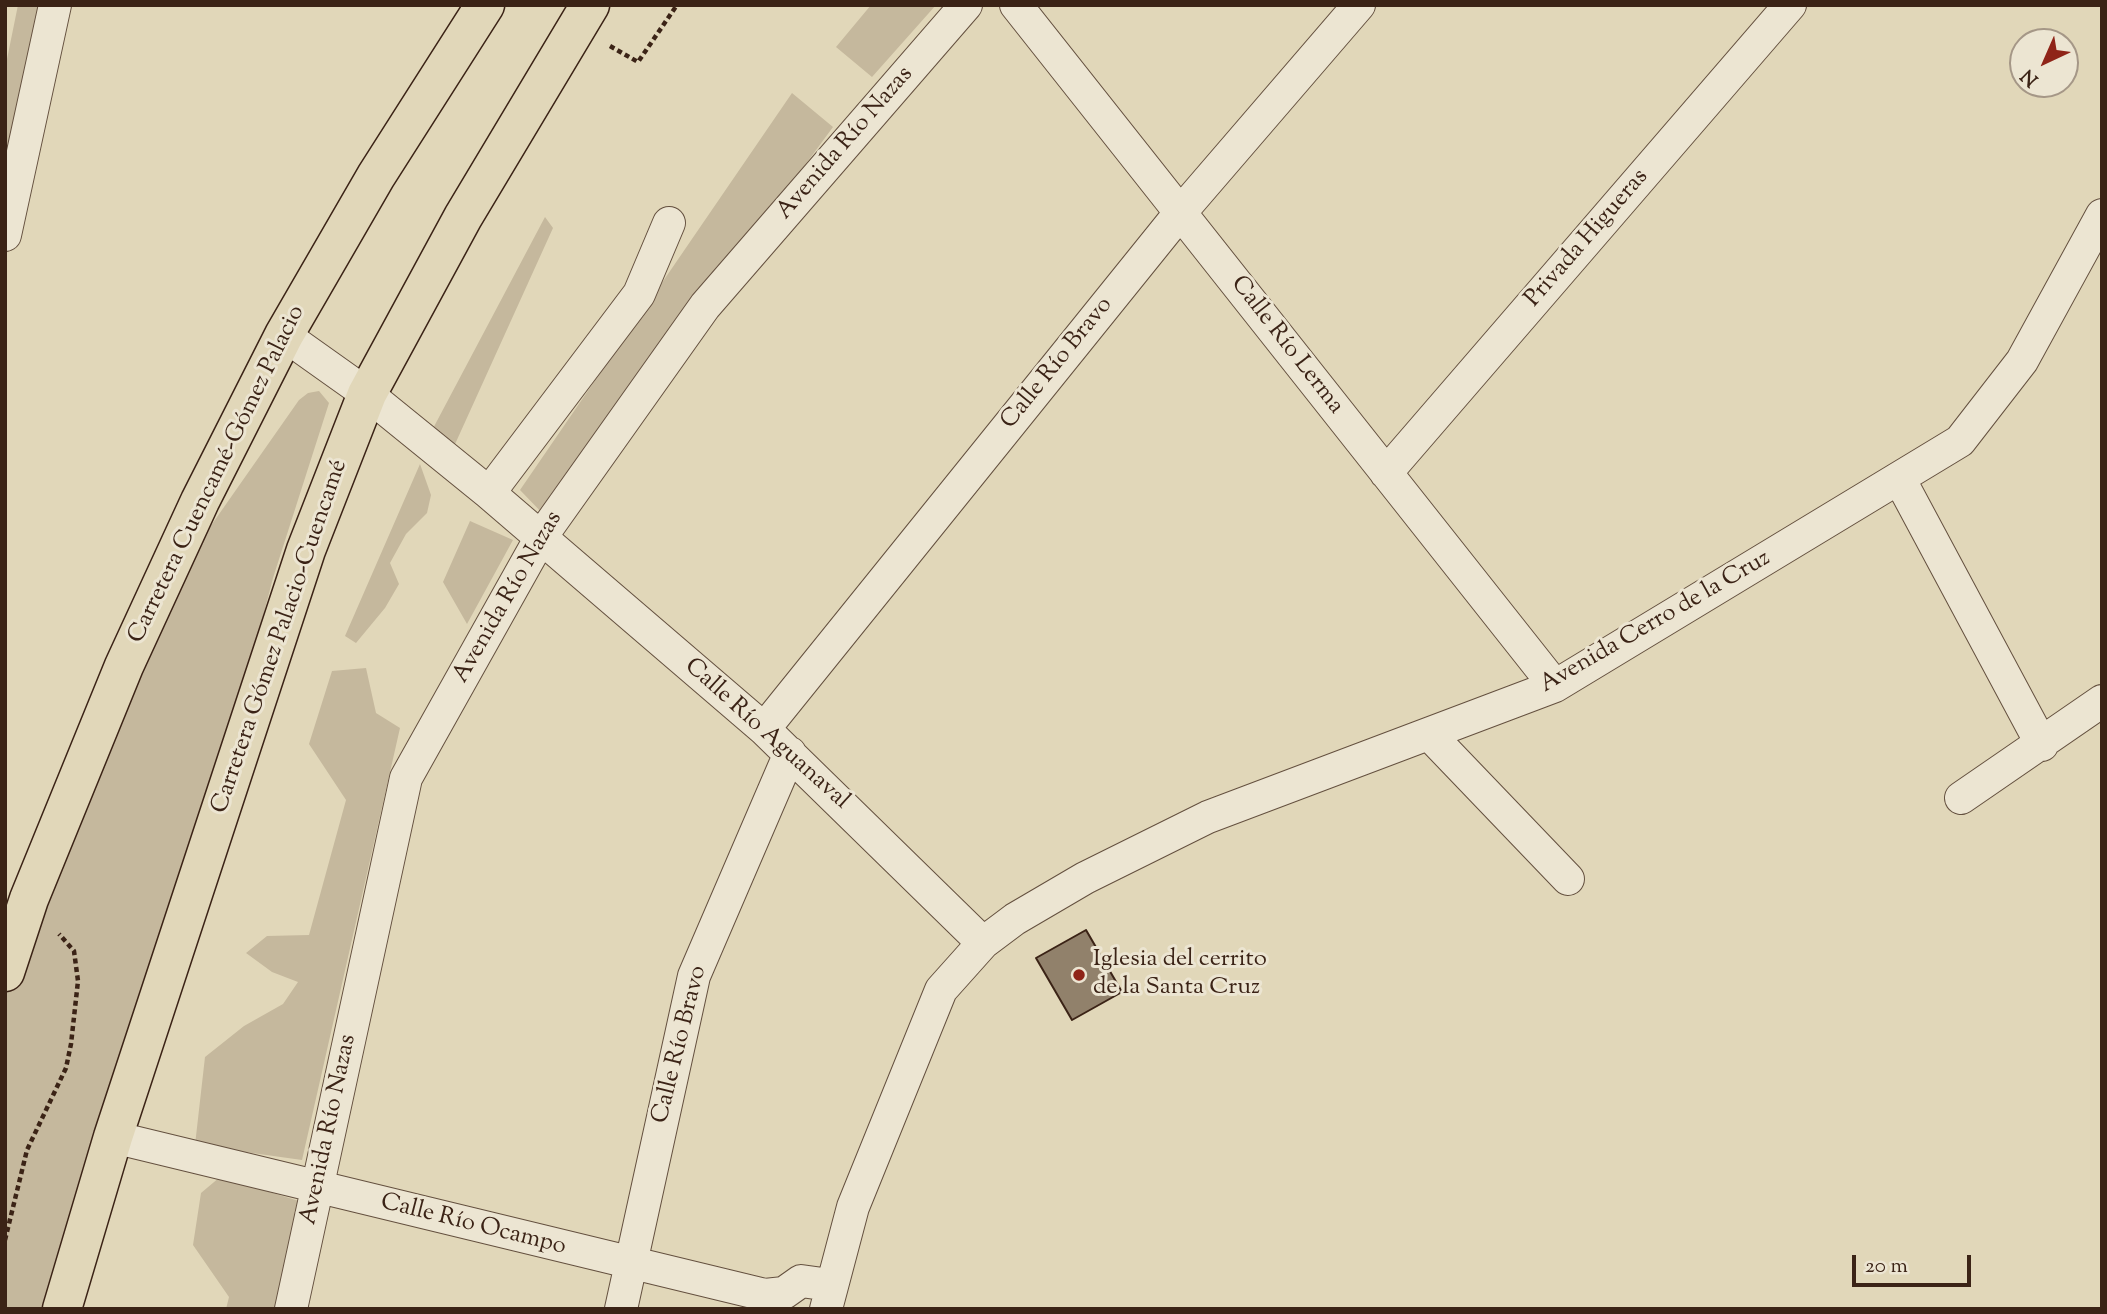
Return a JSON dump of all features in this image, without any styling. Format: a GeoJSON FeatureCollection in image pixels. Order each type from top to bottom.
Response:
{"type":"FeatureCollection","features":[{"type":"Feature","properties":{"kind":"highway","name":"Carretera Cuencamé-Gómez Palacio"},"geometry":{"type":"LineString","coordinates":[[5,972],[29,900],[124,666],[200,501],[284,335],[376,176],[485,5]]}},
{"type":"Feature","properties":{"kind":"highway","name":"Carretera Gómez Palacio-Cuencamé"},"geometry":{"type":"LineString","coordinates":[[62,1309],[113,1137],[306,550],[368,394],[463,217],[590,5]]}},
{"type":"Feature","properties":{"kind":"street"},"geometry":{"type":"LineString","coordinates":[[5,235],[55,5]]}},
{"type":"Feature","properties":{"kind":"street","name":"Avenida Río Nazas"},"geometry":{"type":"LineString","coordinates":[[291,1309],[406,778],[541,537],[705,306],[966,5]]}},
{"type":"Feature","properties":{"kind":"street","name":"Calle Río Lerma"},"geometry":{"type":"LineString","coordinates":[[1016,5],[1555,686]]}},
{"type":"Feature","properties":{"kind":"street","name":"Calle Río Bravo"},"geometry":{"type":"LineString","coordinates":[[764,729],[1180,213],[1359,5]]}},
{"type":"Feature","properties":{"kind":"street","name":"Privada Higueras"},"geometry":{"type":"LineString","coordinates":[[1386,473],[1790,5]]}},
{"type":"Feature","properties":{"kind":"street","name":"Avenida Cerro de la Cruz"},"geometry":{"type":"LineString","coordinates":[[828,1297],[853,1207],[941,990],[983,943],[1015,919],[1085,878],[1208,817],[1555,686],[1960,441],[2022,361],[2102,215]]}},
{"type":"Feature","properties":{"kind":"street"},"geometry":{"type":"LineString","coordinates":[[489,493],[639,294],[668,223]]}},
{"type":"Feature","properties":{"kind":"street","name":"Calle Río Aguanaval"},"geometry":{"type":"LineString","coordinates":[[284,335],[368,394],[489,493],[764,729],[983,943]]}},
{"type":"Feature","properties":{"kind":"street"},"geometry":{"type":"LineString","coordinates":[[1899,478],[2042,745]]}},
{"type":"Feature","properties":{"kind":"street"},"geometry":{"type":"LineString","coordinates":[[1961,797],[2042,745],[2102,701]]}},
{"type":"Feature","properties":{"kind":"street"},"geometry":{"type":"LineString","coordinates":[[1429,734],[1568,879]]}},
{"type":"Feature","properties":{"kind":"street","name":"Calle Río Bravo"},"geometry":{"type":"LineString","coordinates":[[621,1309],[694,976],[790,753]]}},
{"type":"Feature","properties":{"kind":"street","name":"Calle Río Ocampo"},"geometry":{"type":"LineString","coordinates":[[113,1137],[765,1296],[784,1293],[801,1281],[828,1297]]}},
{"type":"Feature","properties":{"kind":"path"},"geometry":{"type":"LineString","coordinates":[[638,62],[677,5]]}},
{"type":"Feature","properties":{"kind":"path"},"geometry":{"type":"LineString","coordinates":[[5,1240],[27,1150],[66,1068],[78,981],[74,951],[29,900]]}},
{"type":"Feature","properties":{"kind":"shaded area"},"geometry":{"type":"Polygon","coordinates":[[[18,5],[42,5],[5,173],[5,69],[18,5]]]}},
{"type":"Feature","properties":{"kind":"shaded area"},"geometry":{"type":"Polygon","coordinates":[[[871,5],[936,5],[872,77],[836,47],[871,5]]]}},
{"type":"Feature","properties":{"kind":"shaded area"},"geometry":{"type":"Polygon","coordinates":[[[792,93],[833,127],[546,517],[520,490],[792,93]]]}},
{"type":"Feature","properties":{"kind":"shaded area"},"geometry":{"type":"Polygon","coordinates":[[[545,217],[553,228],[451,453],[429,436],[545,217]]]}},
{"type":"Feature","properties":{"kind":"shaded area"},"geometry":{"type":"Polygon","coordinates":[[[319,391],[329,403],[273,578],[231,739],[67,1309],[5,1309],[5,945],[203,537],[299,400],[308,393],[319,391]]]}},
{"type":"Feature","properties":{"kind":"shaded area"},"geometry":{"type":"Polygon","coordinates":[[[420,464],[431,495],[427,513],[406,534],[390,563],[399,584],[385,608],[356,643],[345,636],[420,464]]]}},
{"type":"Feature","properties":{"kind":"shaded area"},"geometry":{"type":"Polygon","coordinates":[[[470,521],[513,540],[467,624],[443,582],[470,521]]]}},
{"type":"Feature","properties":{"kind":"shaded area"},"geometry":{"type":"Polygon","coordinates":[[[366,668],[376,713],[400,728],[302,1160],[195,1145],[205,1057],[244,1026],[283,1004],[298,982],[272,972],[246,953],[267,936],[309,935],[346,800],[309,744],[332,671],[366,668]]]}},
{"type":"Feature","properties":{"kind":"shaded area"},"geometry":{"type":"Polygon","coordinates":[[[220,1177],[299,1201],[276,1309],[226,1309],[229,1297],[193,1245],[201,1193],[220,1177]]]}},
{"type":"Feature","properties":{"kind":"building","name":"Iglesia del cerrito de la Santa Cruz"},"geometry":{"type":"Polygon","coordinates":[[[1086,930],[1122,992],[1072,1020],[1036,958],[1086,930]]]}},
{"type":"Feature","properties":{"kind":"place","name":"Iglesia del cerrito de la Santa Cruz"},"geometry":{"type":"Point","coordinates":[1079,975]}}]}
